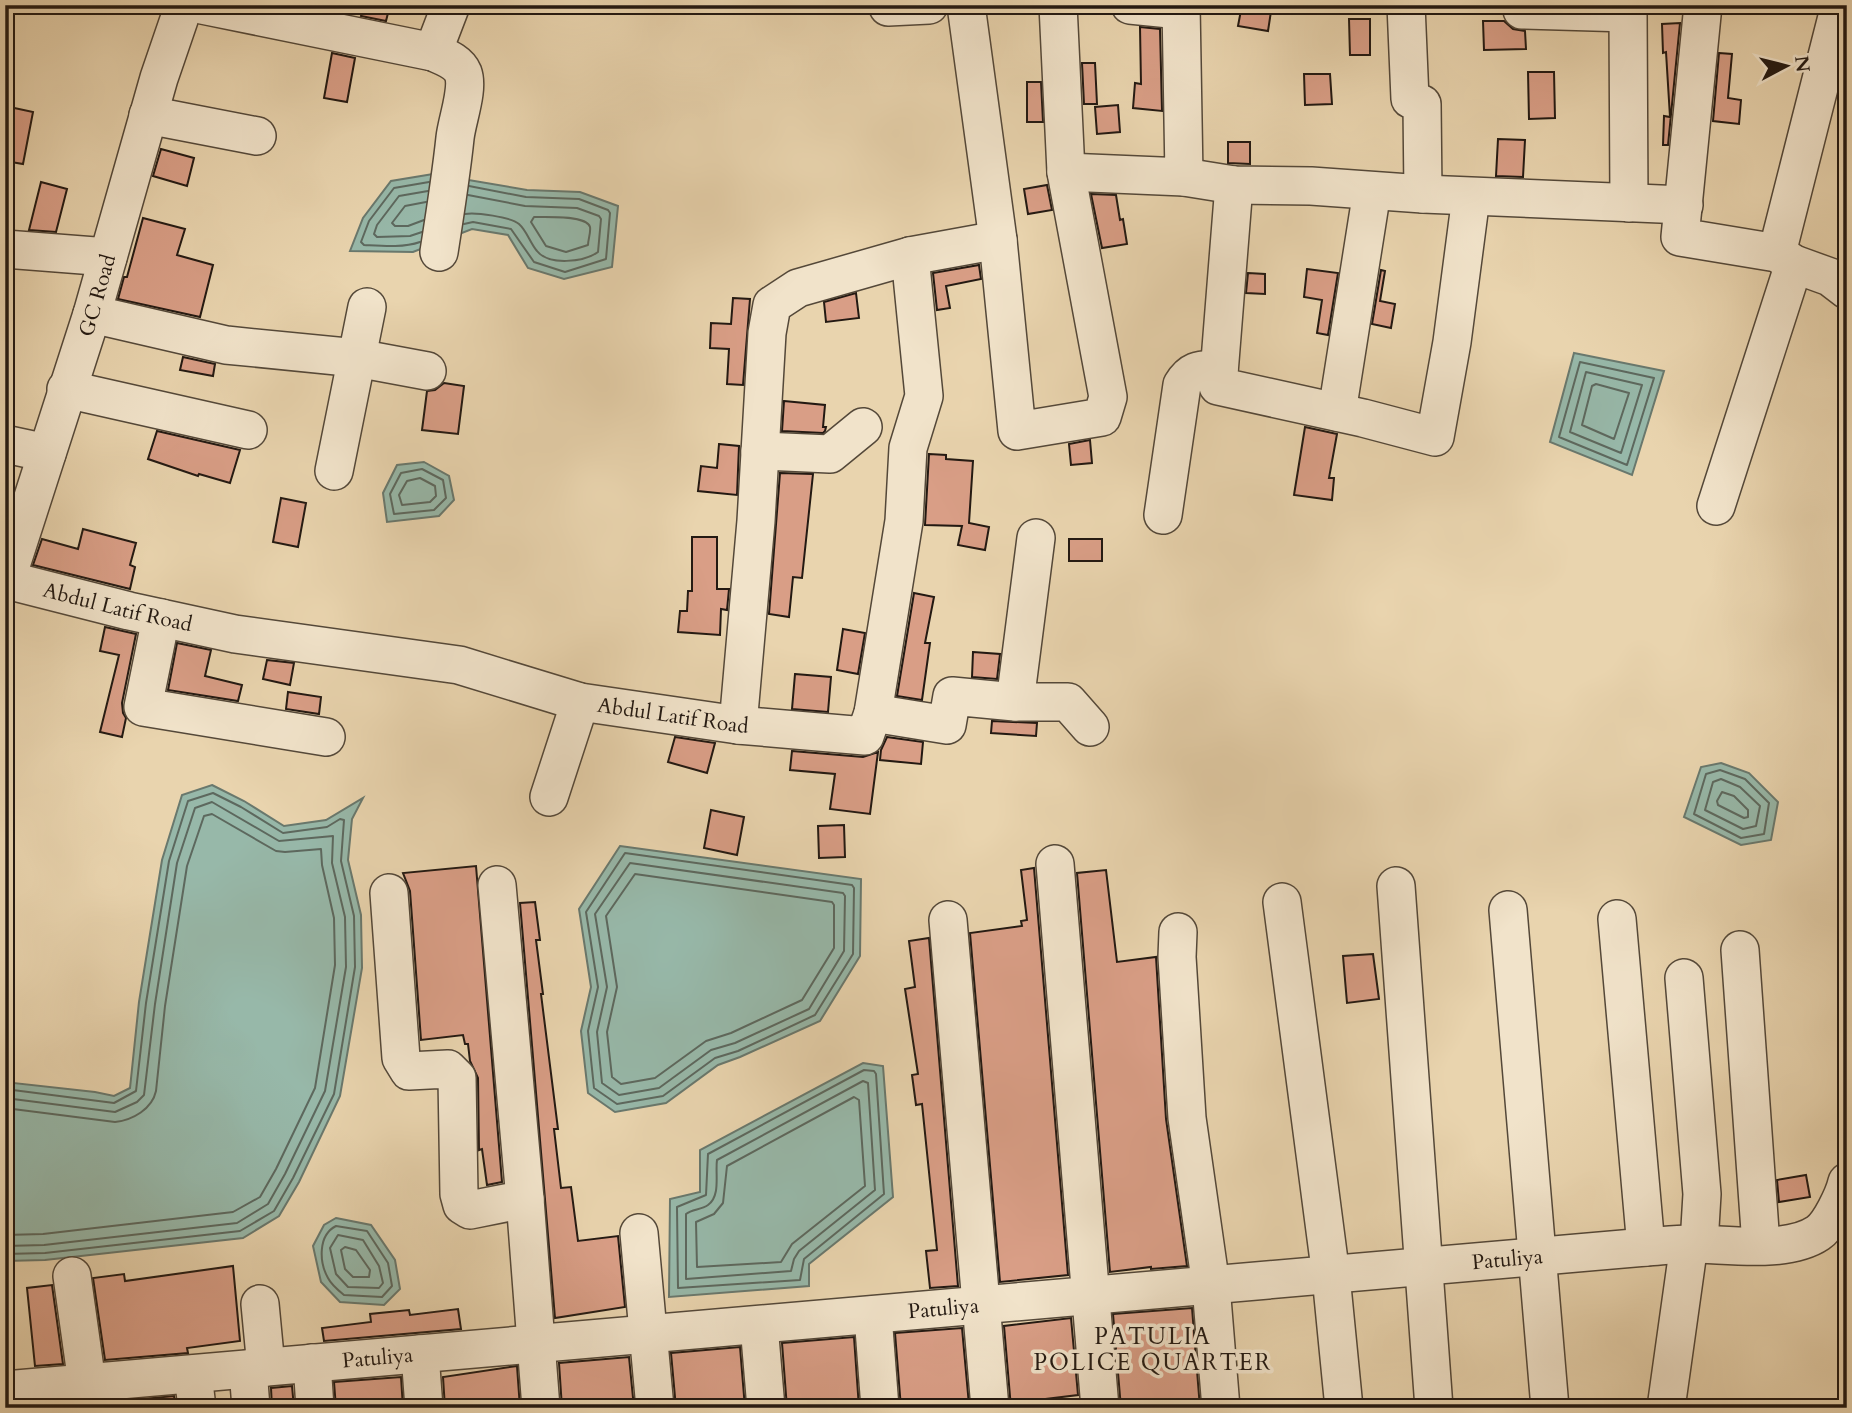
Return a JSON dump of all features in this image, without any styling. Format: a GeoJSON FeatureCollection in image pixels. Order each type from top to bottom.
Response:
{"type":"FeatureCollection","features":[{"type":"Feature","properties":{"kind":"street","name":"GC Road"},"geometry":{"type":"LineString","coordinates":[[6,582],[92,314],[148,115],[184,5]]}},
{"type":"Feature","properties":{"kind":"street"},"geometry":{"type":"LineString","coordinates":[[202,5],[433,52],[454,61],[463,72],[465,87],[439,252]]}},
{"type":"Feature","properties":{"kind":"street"},"geometry":{"type":"LineString","coordinates":[[433,52],[451,5]]}},
{"type":"Feature","properties":{"kind":"street"},"geometry":{"type":"LineString","coordinates":[[888,5],[929,5]]}},
{"type":"Feature","properties":{"kind":"street"},"geometry":{"type":"LineString","coordinates":[[965,5],[998,240],[1017,431],[1102,417],[1108,397],[1066,172],[1058,5]]}},
{"type":"Feature","properties":{"kind":"street"},"geometry":{"type":"LineString","coordinates":[[1130,5],[1181,8],[1184,177]]}},
{"type":"Feature","properties":{"kind":"street"},"geometry":{"type":"LineString","coordinates":[[1406,5],[1410,99],[1422,104],[1423,194]]}},
{"type":"Feature","properties":{"kind":"street"},"geometry":{"type":"LineString","coordinates":[[1521,5],[1522,10],[1628,13],[1629,203]]}},
{"type":"Feature","properties":{"kind":"street"},"geometry":{"type":"LineString","coordinates":[[1703,5],[1680,237],[1786,258],[1830,277],[1847,290]]}},
{"type":"Feature","properties":{"kind":"street"},"geometry":{"type":"LineString","coordinates":[[1716,506],[1786,258],[1840,5]]}},
{"type":"Feature","properties":{"kind":"street"},"geometry":{"type":"LineString","coordinates":[[148,115],[257,136]]}},
{"type":"Feature","properties":{"kind":"street"},"geometry":{"type":"LineString","coordinates":[[1066,172],[1184,177],[1234,185],[1311,186],[1472,197],[1684,205]]}},
{"type":"Feature","properties":{"kind":"street"},"geometry":{"type":"LineString","coordinates":[[1234,185],[1218,386],[1435,437],[1452,342],[1472,197]]}},
{"type":"Feature","properties":{"kind":"street"},"geometry":{"type":"LineString","coordinates":[[1336,412],[1372,191]]}},
{"type":"Feature","properties":{"kind":"street"},"geometry":{"type":"LineString","coordinates":[[738,725],[760,452],[766,332],[772,305],[798,288],[910,256],[998,240]]}},
{"type":"Feature","properties":{"kind":"street"},"geometry":{"type":"LineString","coordinates":[[5,249],[108,257]]}},
{"type":"Feature","properties":{"kind":"street"},"geometry":{"type":"LineString","coordinates":[[910,256],[924,396],[908,447],[904,521],[873,713],[947,725],[952,696],[1015,702],[1068,702],[1090,727]]}},
{"type":"Feature","properties":{"kind":"street"},"geometry":{"type":"LineString","coordinates":[[334,471],[367,307]]}},
{"type":"Feature","properties":{"kind":"street"},"geometry":{"type":"LineString","coordinates":[[92,314],[226,345],[357,358],[427,371]]}},
{"type":"Feature","properties":{"kind":"street"},"geometry":{"type":"LineString","coordinates":[[1163,515],[1182,385],[1188,375],[1219,369]]}},
{"type":"Feature","properties":{"kind":"street"},"geometry":{"type":"LineString","coordinates":[[66,389],[248,430]]}},
{"type":"Feature","properties":{"kind":"street"},"geometry":{"type":"LineString","coordinates":[[760,452],[830,454],[863,427]]}},
{"type":"Feature","properties":{"kind":"street"},"geometry":{"type":"LineString","coordinates":[[5,444],[47,453]]}},
{"type":"Feature","properties":{"kind":"street"},"geometry":{"type":"LineString","coordinates":[[1015,702],[1035,538]]}},
{"type":"Feature","properties":{"kind":"street","name":"Abdul Latif Road"},"geometry":{"type":"LineString","coordinates":[[6,582],[235,634],[459,665],[580,702],[738,725],[865,736],[873,713]]}},
{"type":"Feature","properties":{"kind":"street"},"geometry":{"type":"LineString","coordinates":[[161,618],[143,707],[326,737]]}},
{"type":"Feature","properties":{"kind":"street"},"geometry":{"type":"LineString","coordinates":[[550,797],[580,702]]}},
{"type":"Feature","properties":{"kind":"street"},"geometry":{"type":"LineString","coordinates":[[1055,863],[1100,1408]]}},
{"type":"Feature","properties":{"kind":"street"},"geometry":{"type":"LineString","coordinates":[[497,885],[526,1199],[541,1408]]}},
{"type":"Feature","properties":{"kind":"street"},"geometry":{"type":"LineString","coordinates":[[1396,886],[1434,1408]]}},
{"type":"Feature","properties":{"kind":"street"},"geometry":{"type":"LineString","coordinates":[[389,893],[401,1058],[409,1071],[448,1069],[457,1077],[458,1194],[462,1205],[470,1210],[526,1199]]}},
{"type":"Feature","properties":{"kind":"street"},"geometry":{"type":"LineString","coordinates":[[1282,902],[1331,1276],[1344,1408]]}},
{"type":"Feature","properties":{"kind":"street"},"geometry":{"type":"LineString","coordinates":[[1508,910],[1550,1408]]}},
{"type":"Feature","properties":{"kind":"street"},"geometry":{"type":"LineString","coordinates":[[1616,919],[1646,1247]]}},
{"type":"Feature","properties":{"kind":"street"},"geometry":{"type":"LineString","coordinates":[[948,920],[990,1408]]}},
{"type":"Feature","properties":{"kind":"street"},"geometry":{"type":"LineString","coordinates":[[1178,932],[1177,957],[1187,1118],[1211,1286],[1221,1408]]}},
{"type":"Feature","properties":{"kind":"street"},"geometry":{"type":"LineString","coordinates":[[1740,950],[1761,1245]]}},
{"type":"Feature","properties":{"kind":"street"},"geometry":{"type":"LineString","coordinates":[[1666,1408],[1702,1194],[1684,978]]}},
{"type":"Feature","properties":{"kind":"street","name":"Patuliya"},"geometry":{"type":"LineString","coordinates":[[5,1390],[147,1393],[195,1391],[257,1368],[1646,1247],[1797,1243],[1820,1232],[1843,1195],[1847,1182]]}},
{"type":"Feature","properties":{"kind":"street"},"geometry":{"type":"LineString","coordinates":[[639,1233],[655,1408]]}},
{"type":"Feature","properties":{"kind":"street"},"geometry":{"type":"LineString","coordinates":[[72,1276],[81,1391]]}},
{"type":"Feature","properties":{"kind":"street"},"geometry":{"type":"LineString","coordinates":[[251,1408],[257,1368],[260,1304]]}},
{"type":"Feature","properties":{"kind":"street"},"geometry":{"type":"LineString","coordinates":[[873,1315],[880,1408]]}},
{"type":"Feature","properties":{"kind":"street"},"geometry":{"type":"LineString","coordinates":[[760,1325],[766,1408]]}},
{"type":"Feature","properties":{"kind":"street"},"geometry":{"type":"LineString","coordinates":[[420,1354],[424,1408]]}},
{"type":"Feature","properties":{"kind":"street"},"geometry":{"type":"LineString","coordinates":[[312,1363],[316,1408]]}},
{"type":"Feature","properties":{"kind":"water"},"geometry":{"type":"Polygon","coordinates":[[[433,174],[527,190],[580,192],[618,206],[612,267],[564,279],[528,268],[508,235],[472,229],[413,252],[350,251],[363,218],[391,181],[433,174]]]}},
{"type":"Feature","properties":{"kind":"water"},"geometry":{"type":"Polygon","coordinates":[[[1574,353],[1664,371],[1632,475],[1550,442],[1574,353]]]}},
{"type":"Feature","properties":{"kind":"water"},"geometry":{"type":"Polygon","coordinates":[[[424,462],[449,476],[454,500],[439,516],[387,522],[383,493],[397,465],[424,462]]]}},
{"type":"Feature","properties":{"kind":"water"},"geometry":{"type":"Polygon","coordinates":[[[1721,763],[1749,773],[1778,802],[1771,840],[1741,845],[1684,817],[1701,767],[1721,763]]]}},
{"type":"Feature","properties":{"kind":"water"},"geometry":{"type":"Polygon","coordinates":[[[212,785],[284,826],[326,820],[363,798],[352,819],[348,860],[361,915],[362,968],[340,1096],[299,1182],[279,1216],[243,1238],[45,1260],[5,1261],[5,1082],[114,1096],[130,1088],[139,1002],[162,860],[182,795],[212,785]]]}},
{"type":"Feature","properties":{"kind":"water"},"geometry":{"type":"Polygon","coordinates":[[[620,846],[861,879],[860,956],[820,1021],[718,1065],[666,1103],[615,1112],[588,1093],[581,1031],[591,987],[579,909],[620,846]]]}},
{"type":"Feature","properties":{"kind":"water"},"geometry":{"type":"Polygon","coordinates":[[[863,1063],[883,1066],[893,1197],[809,1264],[809,1286],[669,1297],[670,1199],[700,1192],[700,1150],[863,1063]]]}},
{"type":"Feature","properties":{"kind":"water"},"geometry":{"type":"Polygon","coordinates":[[[336,1218],[371,1225],[395,1260],[400,1289],[384,1305],[340,1302],[321,1282],[313,1246],[324,1225],[336,1218]]]}},
{"type":"Feature","properties":{"kind":"building"},"geometry":{"type":"Polygon","coordinates":[[[364,5],[390,5],[386,21],[361,16],[364,5]]]}},
{"type":"Feature","properties":{"kind":"building"},"geometry":{"type":"Polygon","coordinates":[[[1242,5],[1272,5],[1268,31],[1238,26],[1242,5]]]}},
{"type":"Feature","properties":{"kind":"building"},"geometry":{"type":"Polygon","coordinates":[[[1349,19],[1370,19],[1370,55],[1350,55],[1349,19]]]}},
{"type":"Feature","properties":{"kind":"building"},"geometry":{"type":"Polygon","coordinates":[[[1483,21],[1504,21],[1513,29],[1525,31],[1526,49],[1484,50],[1483,21]]]}},
{"type":"Feature","properties":{"kind":"building"},"geometry":{"type":"Polygon","coordinates":[[[1680,23],[1668,145],[1663,145],[1664,116],[1670,117],[1662,24],[1680,23]]]}},
{"type":"Feature","properties":{"kind":"building"},"geometry":{"type":"Polygon","coordinates":[[[1140,27],[1160,29],[1162,111],[1133,108],[1135,83],[1141,84],[1140,27]]]}},
{"type":"Feature","properties":{"kind":"building"},"geometry":{"type":"Polygon","coordinates":[[[332,53],[355,58],[347,102],[324,98],[332,53]]]}},
{"type":"Feature","properties":{"kind":"building"},"geometry":{"type":"Polygon","coordinates":[[[1719,53],[1732,54],[1728,98],[1741,100],[1739,124],[1713,121],[1719,53]]]}},
{"type":"Feature","properties":{"kind":"building"},"geometry":{"type":"Polygon","coordinates":[[[1082,63],[1095,63],[1097,104],[1084,104],[1082,63]]]}},
{"type":"Feature","properties":{"kind":"building"},"geometry":{"type":"Polygon","coordinates":[[[1528,72],[1554,72],[1555,118],[1529,119],[1528,72]]]}},
{"type":"Feature","properties":{"kind":"building"},"geometry":{"type":"Polygon","coordinates":[[[1304,74],[1330,74],[1332,104],[1305,105],[1304,74]]]}},
{"type":"Feature","properties":{"kind":"building"},"geometry":{"type":"Polygon","coordinates":[[[1027,82],[1041,82],[1043,122],[1027,122],[1027,82]]]}},
{"type":"Feature","properties":{"kind":"building"},"geometry":{"type":"Polygon","coordinates":[[[1118,105],[1120,132],[1097,134],[1095,107],[1118,105]]]}},
{"type":"Feature","properties":{"kind":"building"},"geometry":{"type":"Polygon","coordinates":[[[5,106],[33,112],[23,164],[5,161],[5,106]]]}},
{"type":"Feature","properties":{"kind":"building"},"geometry":{"type":"Polygon","coordinates":[[[1498,139],[1525,140],[1523,177],[1496,176],[1498,139]]]}},
{"type":"Feature","properties":{"kind":"building"},"geometry":{"type":"Polygon","coordinates":[[[1228,142],[1250,142],[1250,164],[1228,163],[1228,142]]]}},
{"type":"Feature","properties":{"kind":"building"},"geometry":{"type":"Polygon","coordinates":[[[161,149],[194,158],[187,186],[153,176],[161,149]]]}},
{"type":"Feature","properties":{"kind":"building"},"geometry":{"type":"Polygon","coordinates":[[[41,182],[67,189],[56,232],[29,230],[41,182]]]}},
{"type":"Feature","properties":{"kind":"building"},"geometry":{"type":"Polygon","coordinates":[[[1047,185],[1052,210],[1028,214],[1024,189],[1047,185]]]}},
{"type":"Feature","properties":{"kind":"building"},"geometry":{"type":"Polygon","coordinates":[[[1091,194],[1116,195],[1127,244],[1102,248],[1091,194]]]}},
{"type":"Feature","properties":{"kind":"building"},"geometry":{"type":"Polygon","coordinates":[[[143,218],[185,229],[177,255],[213,265],[200,317],[118,299],[124,277],[127,277],[143,218]]]}},
{"type":"Feature","properties":{"kind":"building"},"geometry":{"type":"Polygon","coordinates":[[[979,265],[981,279],[946,286],[950,308],[937,310],[933,273],[979,265]]]}},
{"type":"Feature","properties":{"kind":"building"},"geometry":{"type":"Polygon","coordinates":[[[1307,269],[1338,273],[1328,335],[1317,333],[1322,300],[1304,297],[1307,269]]]}},
{"type":"Feature","properties":{"kind":"building"},"geometry":{"type":"Polygon","coordinates":[[[1381,270],[1385,271],[1380,301],[1395,304],[1391,328],[1372,324],[1381,270]]]}},
{"type":"Feature","properties":{"kind":"building"},"geometry":{"type":"Polygon","coordinates":[[[1248,273],[1265,274],[1265,294],[1246,293],[1248,273]]]}},
{"type":"Feature","properties":{"kind":"building"},"geometry":{"type":"Polygon","coordinates":[[[856,293],[859,318],[826,322],[824,302],[856,293]]]}},
{"type":"Feature","properties":{"kind":"building"},"geometry":{"type":"Polygon","coordinates":[[[733,298],[750,299],[743,385],[727,384],[729,349],[710,348],[711,323],[731,324],[733,298]]]}},
{"type":"Feature","properties":{"kind":"building"},"geometry":{"type":"Polygon","coordinates":[[[183,357],[215,364],[213,376],[180,370],[183,357]]]}},
{"type":"Feature","properties":{"kind":"building"},"geometry":{"type":"Polygon","coordinates":[[[444,383],[464,386],[458,434],[422,430],[427,391],[435,390],[444,383]]]}},
{"type":"Feature","properties":{"kind":"building"},"geometry":{"type":"Polygon","coordinates":[[[784,401],[825,405],[825,431],[782,431],[784,401]]]}},
{"type":"Feature","properties":{"kind":"building"},"geometry":{"type":"Polygon","coordinates":[[[1305,427],[1337,434],[1329,478],[1334,478],[1332,500],[1294,495],[1305,427]]]}},
{"type":"Feature","properties":{"kind":"building"},"geometry":{"type":"Polygon","coordinates":[[[157,431],[240,450],[230,483],[199,474],[198,476],[148,459],[157,431]]]}},
{"type":"Feature","properties":{"kind":"building"},"geometry":{"type":"Polygon","coordinates":[[[1090,440],[1092,463],[1071,465],[1069,444],[1090,440]]]}},
{"type":"Feature","properties":{"kind":"building"},"geometry":{"type":"Polygon","coordinates":[[[719,444],[739,446],[737,495],[698,491],[701,466],[717,468],[719,444]]]}},
{"type":"Feature","properties":{"kind":"building"},"geometry":{"type":"Polygon","coordinates":[[[929,454],[946,455],[946,459],[973,461],[969,523],[989,527],[985,550],[958,545],[962,526],[925,525],[929,454]]]}},
{"type":"Feature","properties":{"kind":"building"},"geometry":{"type":"Polygon","coordinates":[[[780,473],[813,474],[802,578],[793,577],[789,617],[769,614],[780,473]]]}},
{"type":"Feature","properties":{"kind":"building"},"geometry":{"type":"Polygon","coordinates":[[[281,498],[306,503],[298,547],[273,542],[281,498]]]}},
{"type":"Feature","properties":{"kind":"building"},"geometry":{"type":"Polygon","coordinates":[[[83,529],[136,543],[130,565],[135,567],[130,589],[33,565],[42,539],[78,549],[83,529]]]}},
{"type":"Feature","properties":{"kind":"building"},"geometry":{"type":"Polygon","coordinates":[[[692,537],[717,537],[717,589],[729,589],[727,610],[721,609],[720,635],[678,632],[680,611],[687,611],[688,591],[692,591],[692,537]]]}},
{"type":"Feature","properties":{"kind":"building"},"geometry":{"type":"Polygon","coordinates":[[[1069,539],[1102,539],[1102,561],[1069,561],[1069,539]]]}},
{"type":"Feature","properties":{"kind":"building"},"geometry":{"type":"Polygon","coordinates":[[[914,593],[934,597],[925,643],[930,643],[922,700],[897,696],[914,593]]]}},
{"type":"Feature","properties":{"kind":"building"},"geometry":{"type":"Polygon","coordinates":[[[105,627],[136,634],[122,703],[126,718],[122,737],[100,732],[119,655],[100,651],[105,627]]]}},
{"type":"Feature","properties":{"kind":"building"},"geometry":{"type":"Polygon","coordinates":[[[843,629],[865,633],[858,674],[837,670],[843,629]]]}},
{"type":"Feature","properties":{"kind":"building"},"geometry":{"type":"Polygon","coordinates":[[[177,643],[211,650],[205,676],[242,685],[238,701],[168,690],[177,643]]]}},
{"type":"Feature","properties":{"kind":"building"},"geometry":{"type":"Polygon","coordinates":[[[973,652],[1000,654],[997,679],[972,677],[973,652]]]}},
{"type":"Feature","properties":{"kind":"building"},"geometry":{"type":"Polygon","coordinates":[[[267,660],[294,663],[290,685],[263,679],[267,660]]]}},
{"type":"Feature","properties":{"kind":"building"},"geometry":{"type":"Polygon","coordinates":[[[795,674],[831,677],[828,712],[792,709],[795,674]]]}},
{"type":"Feature","properties":{"kind":"building"},"geometry":{"type":"Polygon","coordinates":[[[288,692],[321,697],[319,714],[286,709],[288,692]]]}},
{"type":"Feature","properties":{"kind":"building"},"geometry":{"type":"Polygon","coordinates":[[[992,721],[1037,723],[1036,736],[991,733],[992,721]]]}},
{"type":"Feature","properties":{"kind":"building"},"geometry":{"type":"Polygon","coordinates":[[[675,737],[715,743],[707,773],[668,762],[675,737]]]}},
{"type":"Feature","properties":{"kind":"building"},"geometry":{"type":"Polygon","coordinates":[[[887,737],[923,742],[921,764],[880,760],[887,737]]]}},
{"type":"Feature","properties":{"kind":"building"},"geometry":{"type":"Polygon","coordinates":[[[792,751],[863,757],[878,752],[870,814],[830,809],[835,774],[790,770],[792,751]]]}},
{"type":"Feature","properties":{"kind":"building"},"geometry":{"type":"Polygon","coordinates":[[[711,810],[744,817],[737,855],[704,848],[711,810]]]}},
{"type":"Feature","properties":{"kind":"building"},"geometry":{"type":"Polygon","coordinates":[[[844,825],[845,857],[819,858],[818,826],[844,825]]]}},
{"type":"Feature","properties":{"kind":"building"},"geometry":{"type":"Polygon","coordinates":[[[476,866],[502,1182],[487,1185],[482,1149],[479,1150],[478,1078],[470,1061],[468,1044],[465,1044],[463,1035],[421,1040],[410,891],[403,873],[476,866]]]}},
{"type":"Feature","properties":{"kind":"building"},"geometry":{"type":"Polygon","coordinates":[[[1034,868],[1068,1275],[1000,1282],[970,933],[1022,926],[1021,921],[1027,920],[1021,870],[1034,868]]]}},
{"type":"Feature","properties":{"kind":"building"},"geometry":{"type":"Polygon","coordinates":[[[1106,870],[1117,962],[1156,957],[1166,1119],[1187,1266],[1110,1272],[1077,873],[1106,870]]]}},
{"type":"Feature","properties":{"kind":"building"},"geometry":{"type":"Polygon","coordinates":[[[535,902],[540,940],[536,940],[558,1129],[554,1129],[561,1188],[571,1187],[578,1241],[618,1236],[625,1307],[555,1318],[520,903],[535,902]]]}},
{"type":"Feature","properties":{"kind":"building"},"geometry":{"type":"Polygon","coordinates":[[[929,938],[958,1286],[930,1288],[926,1251],[937,1250],[922,1104],[916,1105],[912,1075],[918,1074],[905,989],[915,987],[909,941],[929,938]]]}},
{"type":"Feature","properties":{"kind":"building"},"geometry":{"type":"Polygon","coordinates":[[[1373,954],[1379,999],[1347,1003],[1343,956],[1373,954]]]}},
{"type":"Feature","properties":{"kind":"building"},"geometry":{"type":"Polygon","coordinates":[[[1806,1175],[1810,1197],[1779,1202],[1777,1180],[1806,1175]]]}},
{"type":"Feature","properties":{"kind":"building"},"geometry":{"type":"Polygon","coordinates":[[[233,1266],[240,1341],[187,1348],[188,1353],[105,1360],[93,1278],[124,1274],[125,1281],[233,1266]]]}},
{"type":"Feature","properties":{"kind":"building"},"geometry":{"type":"Polygon","coordinates":[[[52,1285],[63,1364],[35,1366],[27,1288],[52,1285]]]}},
{"type":"Feature","properties":{"kind":"building"},"geometry":{"type":"Polygon","coordinates":[[[1192,1308],[1200,1408],[1121,1408],[1113,1314],[1192,1308]]]}},
{"type":"Feature","properties":{"kind":"building"},"geometry":{"type":"Polygon","coordinates":[[[458,1309],[461,1329],[324,1341],[322,1328],[371,1322],[370,1314],[409,1310],[410,1315],[458,1309]]]}},
{"type":"Feature","properties":{"kind":"building"},"geometry":{"type":"Polygon","coordinates":[[[1071,1318],[1078,1395],[1028,1401],[1029,1405],[1011,1408],[1004,1326],[1071,1318]]]}},
{"type":"Feature","properties":{"kind":"building"},"geometry":{"type":"Polygon","coordinates":[[[962,1328],[969,1405],[901,1408],[895,1333],[962,1328]]]}},
{"type":"Feature","properties":{"kind":"building"},"geometry":{"type":"Polygon","coordinates":[[[854,1337],[859,1408],[787,1408],[782,1343],[854,1337]]]}},
{"type":"Feature","properties":{"kind":"building"},"geometry":{"type":"Polygon","coordinates":[[[740,1347],[745,1408],[676,1408],[671,1353],[740,1347]]]}},
{"type":"Feature","properties":{"kind":"building"},"geometry":{"type":"Polygon","coordinates":[[[629,1357],[634,1408],[562,1408],[559,1363],[629,1357]]]}},
{"type":"Feature","properties":{"kind":"building"},"geometry":{"type":"Polygon","coordinates":[[[517,1366],[520,1408],[445,1408],[443,1377],[517,1366]]]}},
{"type":"Feature","properties":{"kind":"building"},"geometry":{"type":"Polygon","coordinates":[[[401,1377],[403,1408],[336,1408],[334,1382],[401,1377]]]}},
{"type":"Feature","properties":{"kind":"building"},"geometry":{"type":"Polygon","coordinates":[[[292,1386],[294,1408],[272,1408],[271,1388],[292,1386]]]}},
{"type":"Feature","properties":{"kind":"building"},"geometry":{"type":"Polygon","coordinates":[[[174,1396],[176,1408],[43,1408],[89,1404],[174,1396]]]}},
{"type":"Feature","properties":{"kind":"district","name":"PATULIA POLICE QUARTER"},"geometry":{"type":"Point","coordinates":[1153,1349]}}]}
